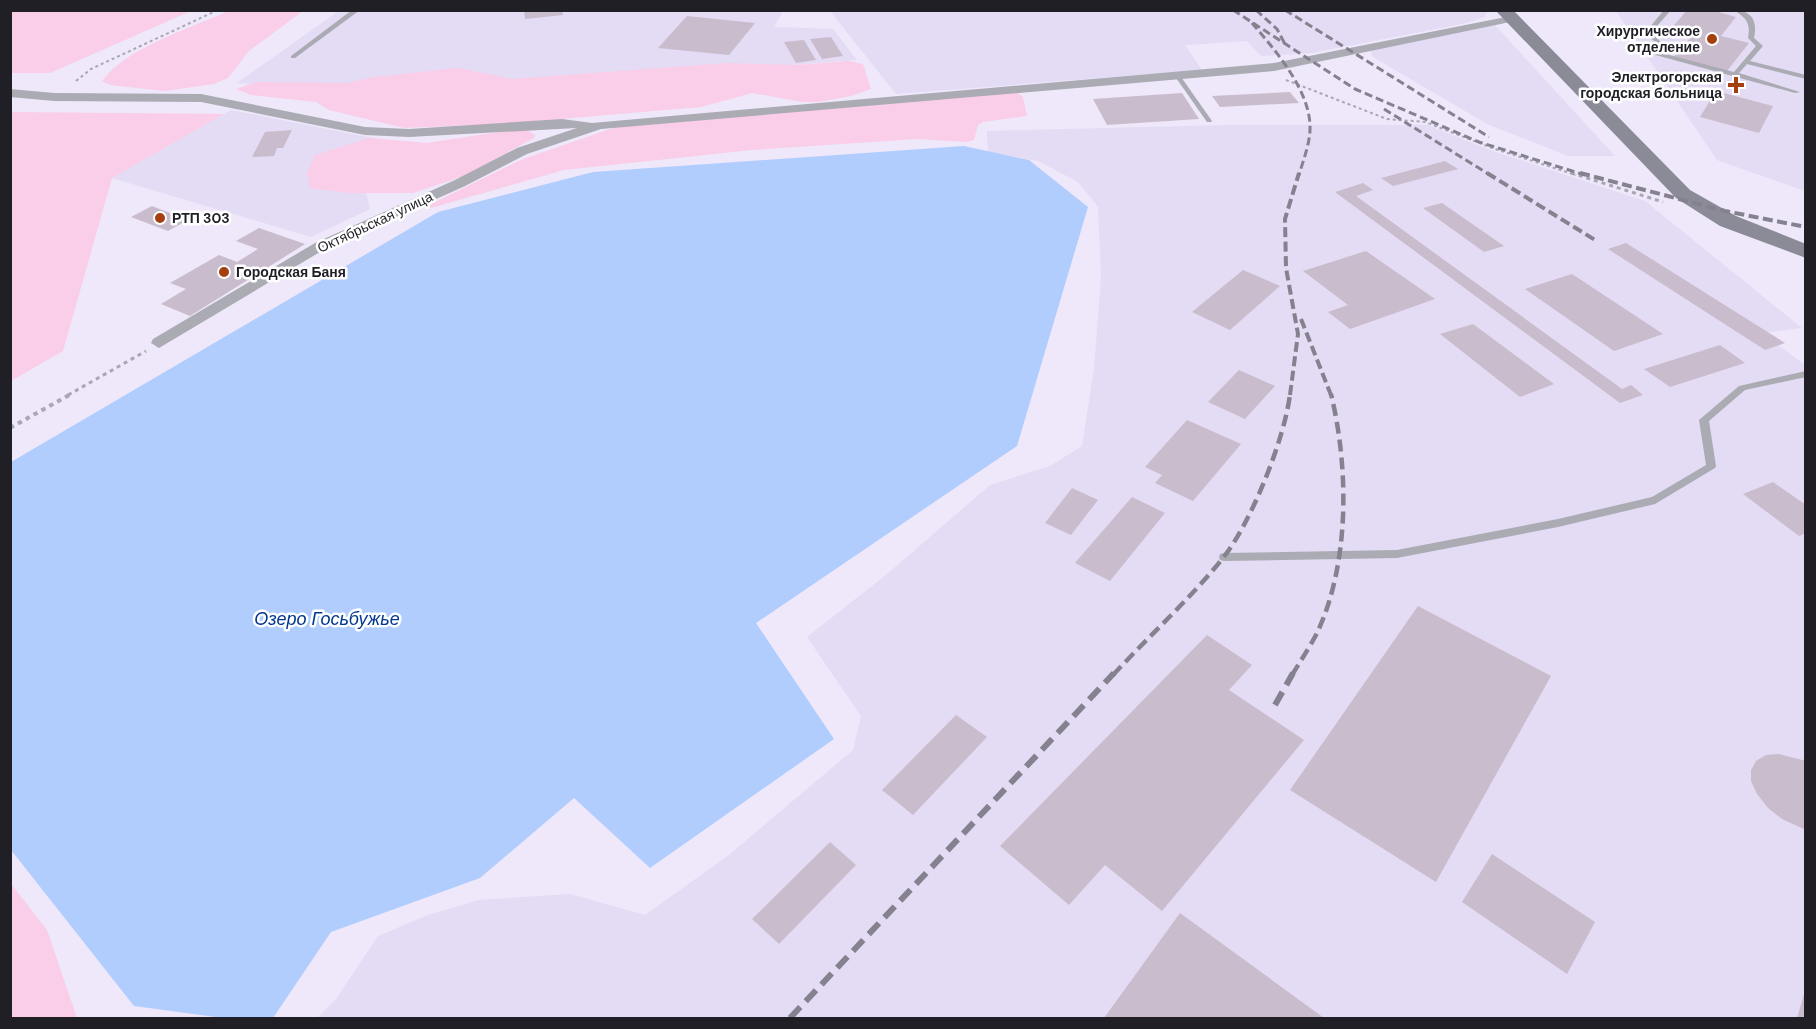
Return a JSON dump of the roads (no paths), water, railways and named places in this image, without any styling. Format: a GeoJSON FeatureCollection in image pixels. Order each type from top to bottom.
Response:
{"type":"FeatureCollection","features":[{"type":"Feature","properties":{"kind":"street"},"geometry":{"type":"LineString","coordinates":[[10,93],[54,97],[201,98],[365,131],[409,133],[562,123],[599,125],[1316,61],[1507,14],[1683,194],[1728,221],[1806,252]]}},
{"type":"Feature","properties":{"kind":"street","name":"Октябрьская улица"},"geometry":{"type":"LineString","coordinates":[[159,343],[320,246],[460,183],[522,151],[599,125]]}},
{"type":"Feature","properties":{"kind":"lane"},"geometry":{"type":"LineString","coordinates":[[293,57],[357,10]]}},
{"type":"Feature","properties":{"kind":"lane"},"geometry":{"type":"LineString","coordinates":[[1668,10],[1648,33],[1658,42],[1654,52],[1797,92]]}},
{"type":"Feature","properties":{"kind":"lane"},"geometry":{"type":"LineString","coordinates":[[1735,74],[1760,45],[1751,38],[1754,27],[1750,17],[1736,10]]}},
{"type":"Feature","properties":{"kind":"lane"},"geometry":{"type":"LineString","coordinates":[[1746,62],[1806,77]]}},
{"type":"Feature","properties":{"kind":"lane"},"geometry":{"type":"LineString","coordinates":[[1177,75],[1209,121]]}},
{"type":"Feature","properties":{"kind":"lane"},"geometry":{"type":"LineString","coordinates":[[1224,557],[1397,554],[1558,523],[1655,500],[1711,466],[1704,420],[1742,388],[1806,374]]}},
{"type":"Feature","properties":{"kind":"water","name":"Озеро Госьбужье"},"geometry":{"type":"Polygon","coordinates":[[[964,146],[1029,160],[1088,207],[1017,446],[756,623],[834,739],[650,868],[574,798],[480,878],[331,932],[273,1018],[223,1018],[134,1006],[11,850],[11,462],[438,212],[593,172],[964,146]]]}},
{"type":"Feature","properties":{"kind":"railway"},"geometry":{"type":"LineString","coordinates":[[1233,10],[1285,43]]}},
{"type":"Feature","properties":{"kind":"railway"},"geometry":{"type":"LineString","coordinates":[[1256,10],[1277,29],[1285,43]]}},
{"type":"Feature","properties":{"kind":"railway"},"geometry":{"type":"LineString","coordinates":[[1285,10],[1489,137]]}},
{"type":"Feature","properties":{"kind":"railway"},"geometry":{"type":"LineString","coordinates":[[1252,23],[1290,72],[1305,100],[1310,134],[1299,175]]}},
{"type":"Feature","properties":{"kind":"railway"},"geometry":{"type":"LineString","coordinates":[[1285,43],[1355,89],[1479,142],[1585,175]]}},
{"type":"Feature","properties":{"kind":"railway"},"geometry":{"type":"LineString","coordinates":[[1384,109],[1490,175]]}},
{"type":"Feature","properties":{"kind":"railway"},"geometry":{"type":"LineString","coordinates":[[1290,395],[1298,334],[1286,268],[1285,219],[1299,173]]}},
{"type":"Feature","properties":{"kind":"railway"},"geometry":{"type":"LineString","coordinates":[[1487,173],[1595,240]]}},
{"type":"Feature","properties":{"kind":"railway"},"geometry":{"type":"LineString","coordinates":[[1580,173],[1725,211],[1806,227]]}},
{"type":"Feature","properties":{"kind":"railway"},"geometry":{"type":"LineString","coordinates":[[1301,319],[1331,395]]}},
{"type":"Feature","properties":{"kind":"railway"},"geometry":{"type":"LineString","coordinates":[[1113,675],[1197,588],[1234,543],[1245,524],[1274,456],[1290,394]]}},
{"type":"Feature","properties":{"kind":"railway"},"geometry":{"type":"LineString","coordinates":[[1292,675],[1316,635],[1327,608],[1340,547],[1343,484],[1341,453],[1331,394]]}},
{"type":"Feature","properties":{"kind":"railway"},"geometry":{"type":"LineString","coordinates":[[790,1018],[1114,673]]}},
{"type":"Feature","properties":{"kind":"railway"},"geometry":{"type":"LineString","coordinates":[[1275,705],[1293,673]]}},
{"type":"Feature","properties":{"kind":"place","name":"Хирургическое отделение"},"geometry":{"type":"Point","coordinates":[1712,39]}},
{"type":"Feature","properties":{"kind":"place","name":"Электрогорская городская больница"},"geometry":{"type":"Point","coordinates":[1736,85]}},
{"type":"Feature","properties":{"kind":"place","name":"РТП 303"},"geometry":{"type":"Point","coordinates":[160,218]}},
{"type":"Feature","properties":{"kind":"place","name":"Городская Баня"},"geometry":{"type":"Point","coordinates":[224,272]}}]}
